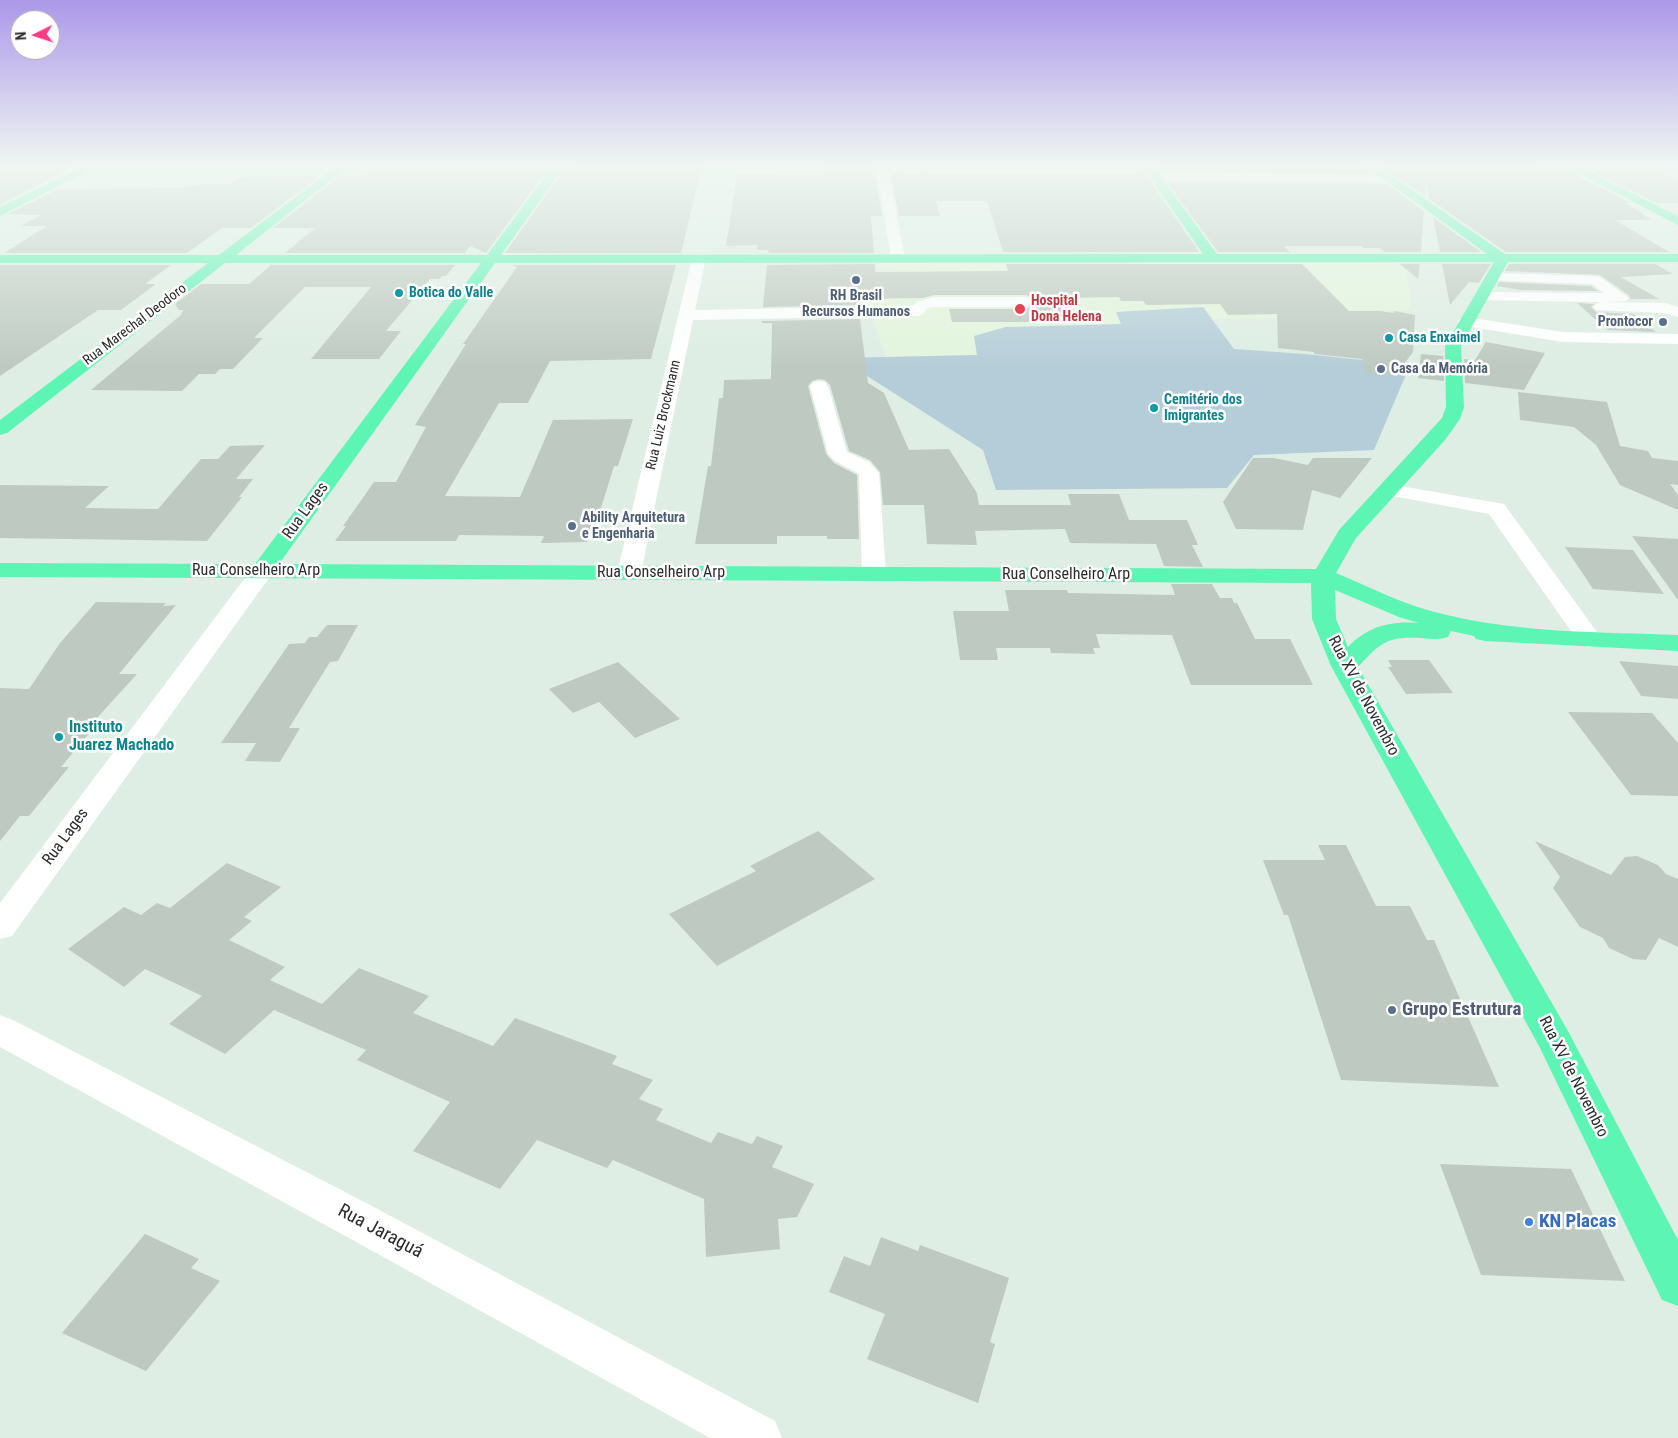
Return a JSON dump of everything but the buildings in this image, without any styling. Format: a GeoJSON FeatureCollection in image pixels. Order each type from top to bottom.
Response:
{"type":"FeatureCollection","features":[{"type":"Feature","properties":{"kind":"main road","name":"Rua Marechal Deodoro"},"geometry":{"type":"LineString","coordinates":[[0,429],[254,234]]}},
{"type":"Feature","properties":{"kind":"main road","name":"Rua Lages"},"geometry":{"type":"LineString","coordinates":[[262,571],[509,234]]}},
{"type":"Feature","properties":{"kind":"main road"},"geometry":{"type":"LineString","coordinates":[[1197,234],[1214,258]]}},
{"type":"Feature","properties":{"kind":"main road"},"geometry":{"type":"LineString","coordinates":[[1468,234],[1503,259]]}},
{"type":"Feature","properties":{"kind":"main road"},"geometry":{"type":"LineString","coordinates":[[0,259],[1678,258]]}},
{"type":"Feature","properties":{"kind":"main road"},"geometry":{"type":"LineString","coordinates":[[1502,634],[1442,622],[1408,612],[1323,576],[1347,535],[1438,436],[1451,419],[1455,407],[1456,390],[1452,365],[1453,346],[1503,259]]}},
{"type":"Feature","properties":{"kind":"main road","name":"Rua Conselheiro Arp"},"geometry":{"type":"LineString","coordinates":[[0,570],[1323,576]]}},
{"type":"Feature","properties":{"kind":"main road","name":"Rua XV de Novembro"},"geometry":{"type":"LineString","coordinates":[[1323,576],[1324,619],[1330,639],[1556,1042],[1678,1285]]}},
{"type":"Feature","properties":{"kind":"main road"},"geometry":{"type":"LineString","coordinates":[[1344,666],[1370,639],[1383,633],[1406,630],[1678,643]]}},
{"type":"Feature","properties":{"kind":"street"},"geometry":{"type":"LineString","coordinates":[[894,234],[898,258]]}},
{"type":"Feature","properties":{"kind":"street","name":"Rua Luiz Brockmann"},"geometry":{"type":"LineString","coordinates":[[629,573],[700,258]]}},
{"type":"Feature","properties":{"kind":"street"},"geometry":{"type":"LineString","coordinates":[[1482,297],[1622,298],[1595,280],[1493,277]]}},
{"type":"Feature","properties":{"kind":"street"},"geometry":{"type":"LineString","coordinates":[[687,315],[918,311],[922,305],[934,302],[1026,302]]}},
{"type":"Feature","properties":{"kind":"street"},"geometry":{"type":"LineString","coordinates":[[1579,338],[1545,308],[1665,308],[1678,312]]}},
{"type":"Feature","properties":{"kind":"street"},"geometry":{"type":"LineString","coordinates":[[1466,322],[1579,338],[1678,339]]}},
{"type":"Feature","properties":{"kind":"street"},"geometry":{"type":"LineString","coordinates":[[819,386],[838,454],[842,458],[862,466],[869,473],[874,574]]}},
{"type":"Feature","properties":{"kind":"street"},"geometry":{"type":"LineString","coordinates":[[1388,490],[1496,509],[1589,639]]}},
{"type":"Feature","properties":{"kind":"street","name":"Rua Lages"},"geometry":{"type":"LineString","coordinates":[[0,927],[262,571]]}},
{"type":"Feature","properties":{"kind":"street","name":"Rua Jaraguá"},"geometry":{"type":"LineString","coordinates":[[0,1030],[354,1218],[758,1438]]}},
{"type":"Feature","properties":{"kind":"shaded area","name":"Hospital Dona Helena"},"geometry":{"type":"Polygon","coordinates":[[[877,263],[1397,263],[1406,271],[1411,310],[1303,311],[1306,318],[1213,319],[1203,307],[1116,312],[1122,324],[1006,327],[974,336],[977,355],[886,357],[867,303],[885,299],[877,263]]]}},
{"type":"Feature","properties":{"kind":"shaded area","name":"Cemitério dos Imigrantes"},"geometry":{"type":"Polygon","coordinates":[[[1203,307],[1234,349],[1410,365],[1374,450],[1254,455],[1227,488],[996,490],[983,450],[839,358],[977,355],[974,336],[1006,327],[1121,324],[1116,312],[1203,307]]]}},
{"type":"Feature","properties":{"kind":"place","name":"RH Brasil Recursos Humanos"},"geometry":{"type":"Point","coordinates":[856,280]}},
{"type":"Feature","properties":{"kind":"place","name":"Botica do Valle"},"geometry":{"type":"Point","coordinates":[399,293]}},
{"type":"Feature","properties":{"kind":"place","name":"Hospital Dona Helena"},"geometry":{"type":"Point","coordinates":[1020,309]}},
{"type":"Feature","properties":{"kind":"place","name":"Prontocor"},"geometry":{"type":"Point","coordinates":[1663,322]}},
{"type":"Feature","properties":{"kind":"place","name":"Casa Enxaimel"},"geometry":{"type":"Point","coordinates":[1389,338]}},
{"type":"Feature","properties":{"kind":"place","name":"Casa da Memória"},"geometry":{"type":"Point","coordinates":[1381,369]}},
{"type":"Feature","properties":{"kind":"place","name":"Cemitério dos Imigrantes"},"geometry":{"type":"Point","coordinates":[1154,408]}},
{"type":"Feature","properties":{"kind":"place","name":"Ability Arquitetura e Engenharia"},"geometry":{"type":"Point","coordinates":[572,526]}},
{"type":"Feature","properties":{"kind":"place","name":"Instituto Juarez Machado"},"geometry":{"type":"Point","coordinates":[59,737]}},
{"type":"Feature","properties":{"kind":"place","name":"Grupo Estrutura"},"geometry":{"type":"Point","coordinates":[1392,1010]}},
{"type":"Feature","properties":{"kind":"place","name":"KN Placas"},"geometry":{"type":"Point","coordinates":[1529,1222]}}]}
